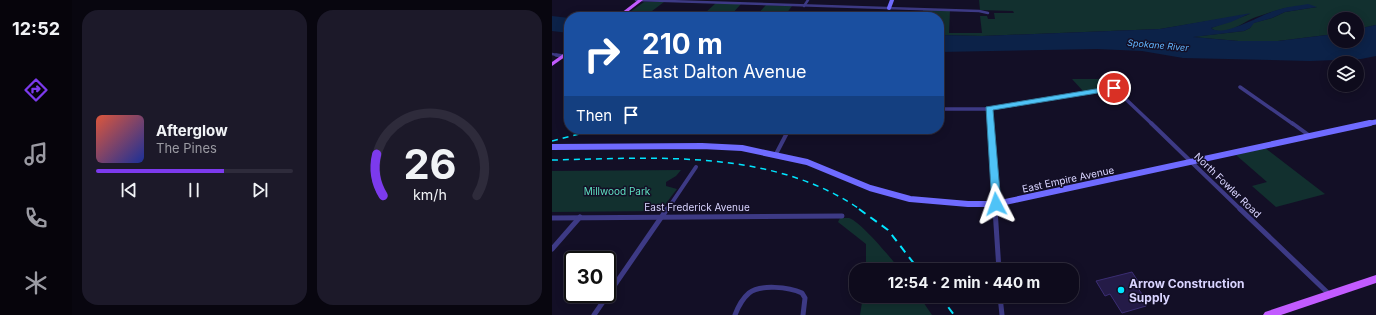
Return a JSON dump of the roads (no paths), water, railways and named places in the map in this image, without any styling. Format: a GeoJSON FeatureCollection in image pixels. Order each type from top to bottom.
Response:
{"type":"FeatureCollection","features":[{"type":"Feature","properties":{"kind":"main road"},"geometry":{"type":"LineString","coordinates":[[624,12],[639,0]]}},
{"type":"Feature","properties":{"kind":"main road"},"geometry":{"type":"LineString","coordinates":[[552,64],[563,56]]}},
{"type":"Feature","properties":{"kind":"main road"},"geometry":{"type":"LineString","coordinates":[[1268,315],[1376,279]]}},
{"type":"Feature","properties":{"kind":"street"},"geometry":{"type":"LineString","coordinates":[[639,0],[978,11],[988,13]]}},
{"type":"Feature","properties":{"kind":"street"},"geometry":{"type":"LineString","coordinates":[[722,3],[725,0]]}},
{"type":"Feature","properties":{"kind":"street"},"geometry":{"type":"LineString","coordinates":[[804,6],[808,0]]}},
{"type":"Feature","properties":{"kind":"street"},"geometry":{"type":"LineString","coordinates":[[889,8],[892,0]]}},
{"type":"Feature","properties":{"kind":"street"},"geometry":{"type":"LineString","coordinates":[[552,54],[563,56]]}},
{"type":"Feature","properties":{"kind":"street"},"geometry":{"type":"LineString","coordinates":[[1240,87],[1310,136]]}},
{"type":"Feature","properties":{"kind":"street","name":"North Fowler Road"},"geometry":{"type":"LineString","coordinates":[[989,109],[1114,88],[1329,294]]}},
{"type":"Feature","properties":{"kind":"street"},"geometry":{"type":"LineString","coordinates":[[944,109],[989,109],[999,263]]}},
{"type":"Feature","properties":{"kind":"street","name":"East Empire Avenue"},"geometry":{"type":"LineString","coordinates":[[552,147],[702,146],[742,148],[776,154],[816,165],[870,188],[901,197],[943,203],[996,204],[1376,122]]}},
{"type":"Feature","properties":{"kind":"street"},"geometry":{"type":"LineString","coordinates":[[776,154],[786,134]]}},
{"type":"Feature","properties":{"kind":"street"},"geometry":{"type":"LineString","coordinates":[[594,315],[660,217],[696,167]]}},
{"type":"Feature","properties":{"kind":"street","name":"East Frederick Avenue"},"geometry":{"type":"LineString","coordinates":[[552,218],[842,216]]}},
{"type":"Feature","properties":{"kind":"street"},"geometry":{"type":"LineString","coordinates":[[552,249],[580,217]]}},
{"type":"Feature","properties":{"kind":"street"},"geometry":{"type":"LineString","coordinates":[[735,315],[745,296],[754,290],[770,289],[793,290],[802,293],[805,298],[803,315]]}},
{"type":"Feature","properties":{"kind":"street"},"geometry":{"type":"LineString","coordinates":[[1001,303],[1002,315]]}},
{"type":"Feature","properties":{"kind":"water","name":"Spokane River"},"geometry":{"type":"Polygon","coordinates":[[[1308,4],[1317,7],[1285,12],[1272,18],[1254,23],[1250,28],[1244,31],[1193,37],[1238,41],[1278,41],[1328,35],[1328,48],[1364,48],[1364,28],[1376,25],[1376,56],[1364,58],[1364,56],[1328,56],[1328,60],[1310,61],[1183,58],[1142,51],[1097,49],[944,52],[944,35],[982,36],[1160,29],[1251,13],[1231,22],[1211,28],[1224,30],[1242,25],[1278,10],[1308,4]]]}},
{"type":"Feature","properties":{"kind":"water"},"geometry":{"type":"Polygon","coordinates":[[[552,16],[564,17],[564,32],[552,31],[552,16]]]}},
{"type":"Feature","properties":{"kind":"railway"},"geometry":{"type":"LineString","coordinates":[[552,141],[579,134]]}},
{"type":"Feature","properties":{"kind":"railway"},"geometry":{"type":"LineString","coordinates":[[552,160],[631,158],[672,159],[712,161],[751,166],[790,176],[826,190],[861,210]]}},
{"type":"Feature","properties":{"kind":"railway"},"geometry":{"type":"LineString","coordinates":[[859,209],[888,230],[914,263]]}},
{"type":"Feature","properties":{"kind":"railway"},"geometry":{"type":"LineString","coordinates":[[945,303],[954,315]]}},
{"type":"Feature","properties":{"kind":"place","name":"Arrow Construction Supply"},"geometry":{"type":"Point","coordinates":[1121,290]}},
{"type":"Feature","properties":{"kind":"park label","name":"Millwood Park"},"geometry":{"type":"Point","coordinates":[617,191]}}]}
